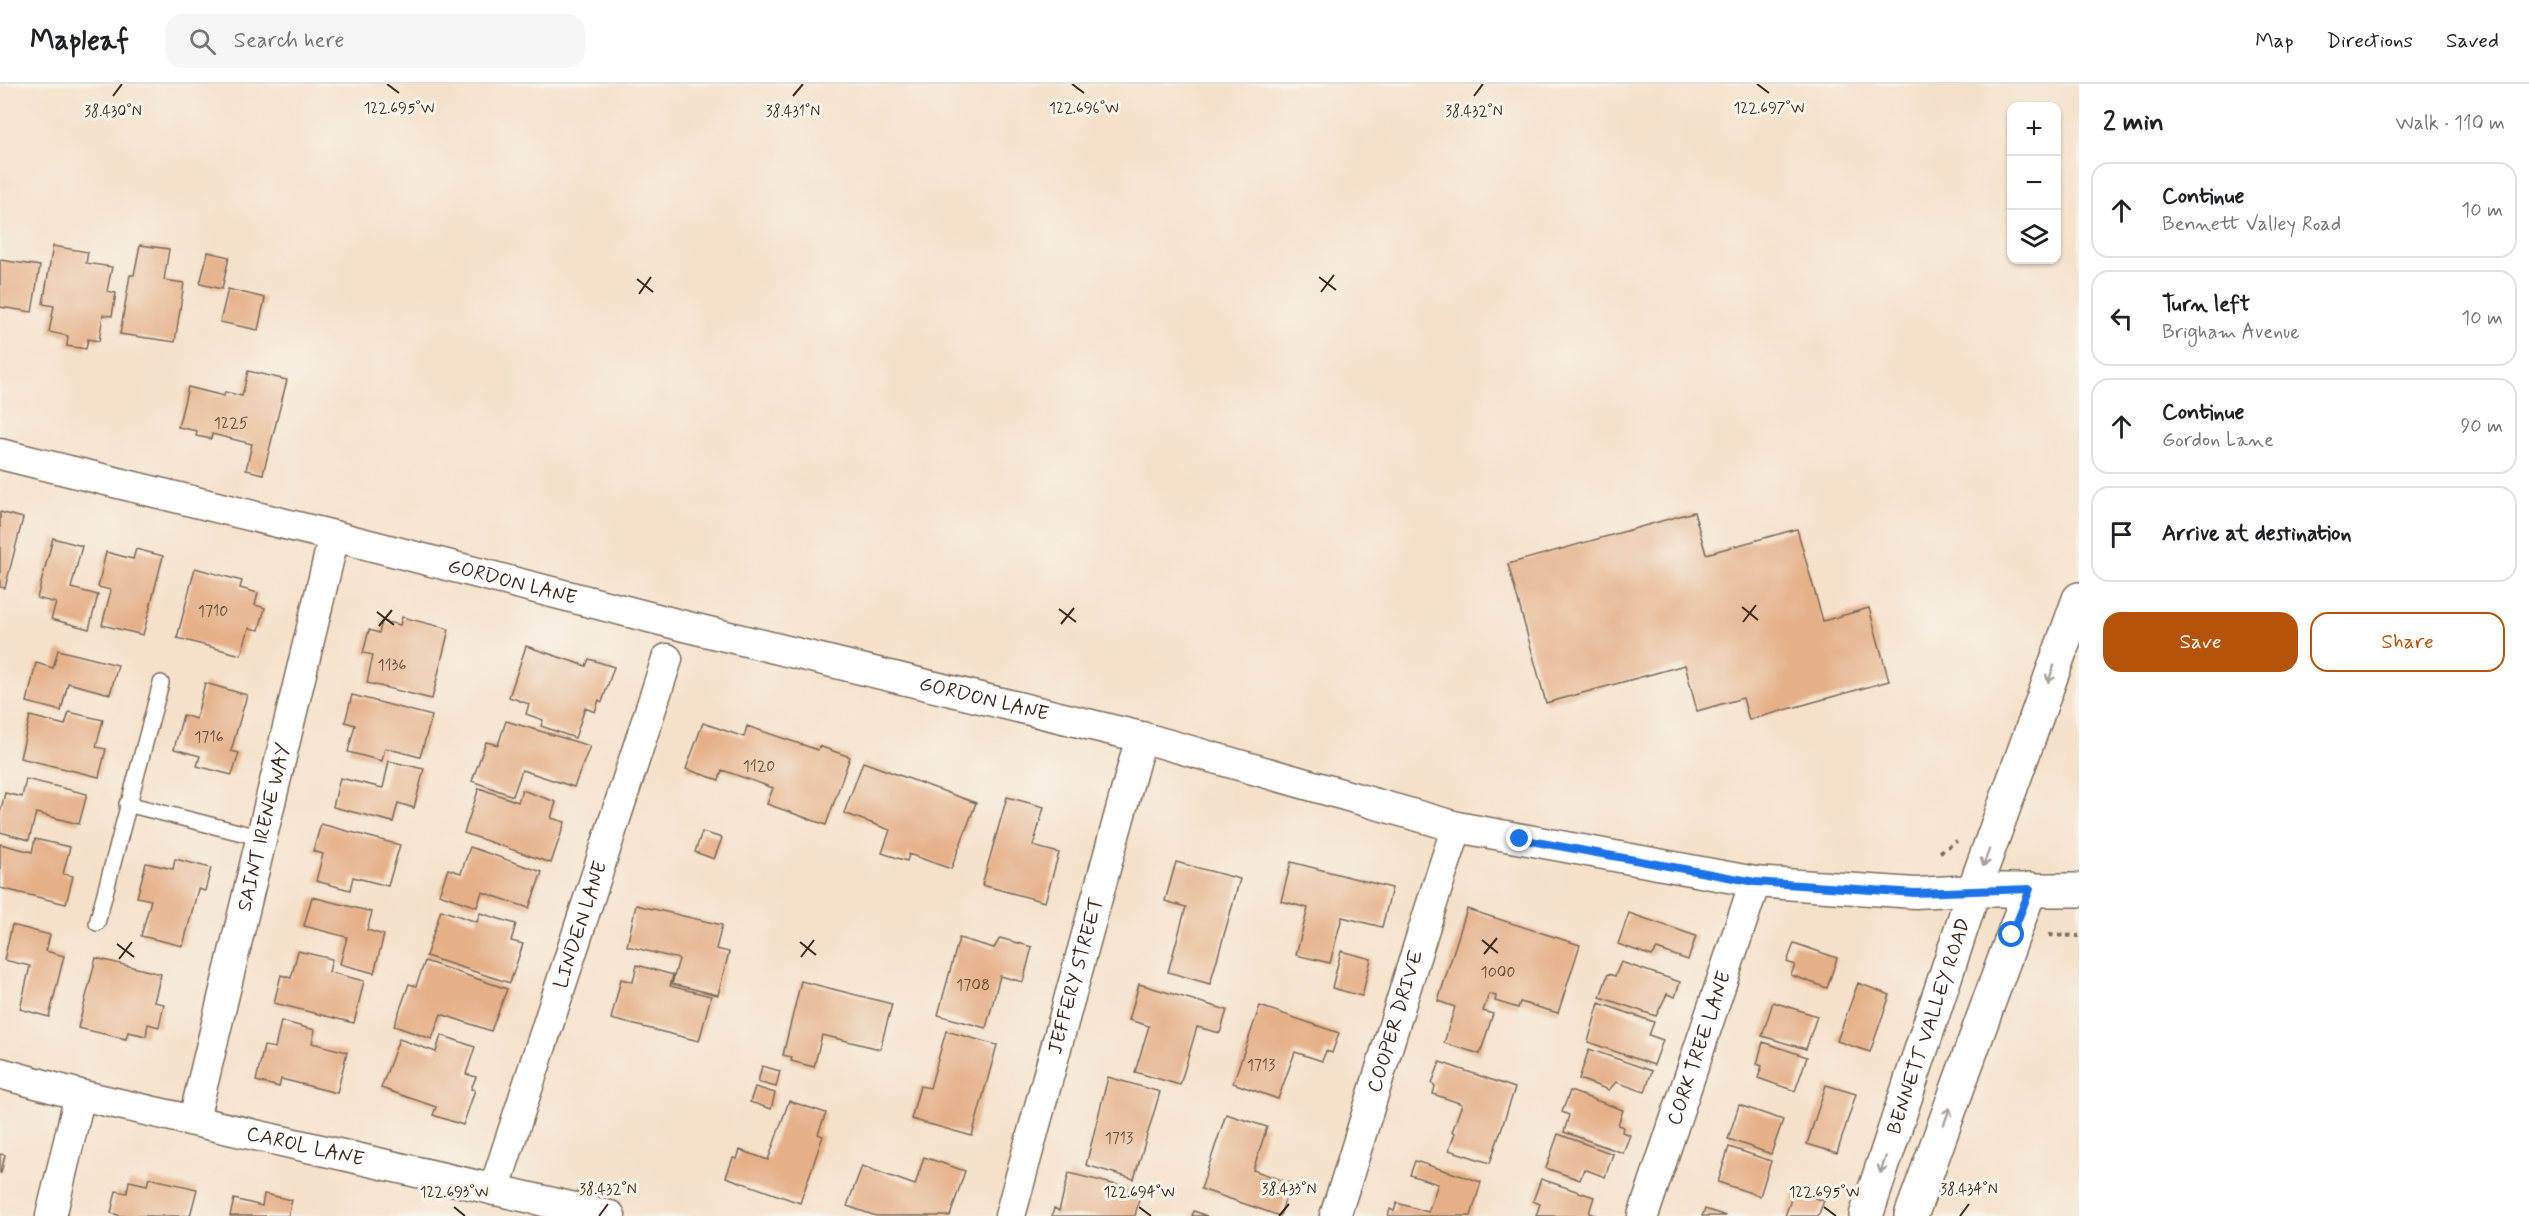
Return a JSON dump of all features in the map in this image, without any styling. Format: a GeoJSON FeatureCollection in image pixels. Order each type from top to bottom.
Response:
{"type":"FeatureCollection","features":[{"type":"Feature","properties":{"kind":"street","name":"GORDON LANE"},"geometry":{"type":"LineString","coordinates":[[0,454],[334,536],[684,626],[1141,737],[1456,827],[1755,882],[1915,893],[1974,890]]}},
{"type":"Feature","properties":{"kind":"street","name":"SAINT IRENE WAY"},"geometry":{"type":"LineString","coordinates":[[194,1119],[334,536]]}},
{"type":"Feature","properties":{"kind":"street","name":"BENNETT VALLEY ROAD"},"geometry":{"type":"LineString","coordinates":[[1866,1216],[1974,890],[2079,599]]}},
{"type":"Feature","properties":{"kind":"street","name":"LINDEN LANE"},"geometry":{"type":"LineString","coordinates":[[494,1190],[667,659]]}},
{"type":"Feature","properties":{"kind":"street","name":"JEFFERY STREET"},"geometry":{"type":"LineString","coordinates":[[1010,1216],[1141,737]]}},
{"type":"Feature","properties":{"kind":"street","name":"COOPER DRIVE"},"geometry":{"type":"LineString","coordinates":[[1335,1216],[1381,1074],[1423,925],[1456,827]]}},
{"type":"Feature","properties":{"kind":"street","name":"CORK TREE LANE"},"geometry":{"type":"LineString","coordinates":[[1643,1216],[1755,882]]}},
{"type":"Feature","properties":{"kind":"street"},"geometry":{"type":"LineString","coordinates":[[1911,1216],[2030,889]]}},
{"type":"Feature","properties":{"kind":"street"},"geometry":{"type":"LineString","coordinates":[[1974,890],[2079,890]]}},
{"type":"Feature","properties":{"kind":"street","name":"CAROL LANE"},"geometry":{"type":"LineString","coordinates":[[0,1073],[80,1095],[194,1119],[610,1216]]}},
{"type":"Feature","properties":{"kind":"street"},"geometry":{"type":"LineString","coordinates":[[51,1216],[80,1095]]}},
{"type":"Feature","properties":{"kind":"lane"},"geometry":{"type":"LineString","coordinates":[[667,659],[684,626]]}},
{"type":"Feature","properties":{"kind":"lane"},"geometry":{"type":"LineString","coordinates":[[97,923],[161,683]]}},
{"type":"Feature","properties":{"kind":"lane"},"geometry":{"type":"LineString","coordinates":[[128,804],[262,838]]}},
{"type":"Feature","properties":{"kind":"path"},"geometry":{"type":"LineString","coordinates":[[1940,852],[1965,835]]}},
{"type":"Feature","properties":{"kind":"path"},"geometry":{"type":"LineString","coordinates":[[2049,935],[2079,936]]}},
{"type":"Feature","properties":{"kind":"building"},"geometry":{"type":"Polygon","coordinates":[[[140,245],[169,249],[164,280],[184,283],[175,342],[120,334],[130,275],[134,275],[140,245]]]}},
{"type":"Feature","properties":{"kind":"building"},"geometry":{"type":"Polygon","coordinates":[[[53,246],[88,252],[86,263],[112,267],[107,291],[116,293],[112,316],[103,315],[99,341],[88,339],[86,349],[67,346],[68,336],[49,332],[54,306],[43,304],[53,246]]]}},
{"type":"Feature","properties":{"kind":"building"},"geometry":{"type":"Polygon","coordinates":[[[208,252],[229,257],[222,289],[200,284],[208,252]]]}},
{"type":"Feature","properties":{"kind":"building"},"geometry":{"type":"Polygon","coordinates":[[[0,260],[40,266],[32,312],[0,307],[0,260]]]}},
{"type":"Feature","properties":{"kind":"building"},"geometry":{"type":"Polygon","coordinates":[[[228,289],[265,298],[258,330],[220,322],[228,289]]]}},
{"type":"Feature","properties":{"kind":"building"},"geometry":{"type":"Polygon","coordinates":[[[248,371],[287,380],[263,474],[246,470],[252,444],[212,434],[211,439],[196,436],[197,431],[178,427],[188,387],[224,396],[225,392],[242,396],[248,371]]]}},
{"type":"Feature","properties":{"kind":"building"},"geometry":{"type":"Polygon","coordinates":[[[0,512],[23,518],[5,588],[0,587],[0,512]]]}},
{"type":"Feature","properties":{"kind":"building"},"geometry":{"type":"Polygon","coordinates":[[[1694,512],[1706,554],[1797,529],[1823,621],[1869,608],[1889,681],[1749,720],[1743,698],[1697,711],[1685,665],[1546,703],[1508,564],[1694,512]]]}},
{"type":"Feature","properties":{"kind":"building"},"geometry":{"type":"Polygon","coordinates":[[[53,538],[82,546],[71,588],[98,595],[89,629],[51,619],[56,603],[37,598],[53,538]]]}},
{"type":"Feature","properties":{"kind":"building"},"geometry":{"type":"Polygon","coordinates":[[[136,549],[163,556],[143,635],[102,625],[111,590],[98,587],[106,552],[133,559],[136,549]]]}},
{"type":"Feature","properties":{"kind":"building"},"geometry":{"type":"Polygon","coordinates":[[[195,568],[242,581],[240,588],[258,593],[255,605],[265,608],[259,630],[249,628],[241,655],[177,638],[195,568]]]}},
{"type":"Feature","properties":{"kind":"building"},"geometry":{"type":"Polygon","coordinates":[[[402,617],[449,629],[432,699],[367,683],[373,655],[363,653],[369,630],[379,633],[382,621],[400,625],[402,617]]]}},
{"type":"Feature","properties":{"kind":"building"},"geometry":{"type":"Polygon","coordinates":[[[526,646],[586,666],[589,659],[614,667],[602,702],[599,700],[595,712],[585,708],[575,738],[541,726],[543,720],[526,714],[529,704],[509,697],[526,646]]]}},
{"type":"Feature","properties":{"kind":"building"},"geometry":{"type":"Polygon","coordinates":[[[58,650],[118,665],[110,694],[68,683],[61,711],[27,702],[36,663],[53,668],[58,650]]]}},
{"type":"Feature","properties":{"kind":"building"},"geometry":{"type":"Polygon","coordinates":[[[205,683],[247,695],[231,751],[239,753],[232,775],[197,766],[200,756],[174,749],[183,715],[196,719],[205,683]]]}},
{"type":"Feature","properties":{"kind":"building"},"geometry":{"type":"Polygon","coordinates":[[[352,695],[432,716],[420,757],[385,748],[382,761],[348,752],[355,725],[345,722],[352,695]]]}},
{"type":"Feature","properties":{"kind":"building"},"geometry":{"type":"Polygon","coordinates":[[[69,712],[103,720],[96,747],[106,749],[99,777],[20,758],[30,716],[65,725],[69,712]]]}},
{"type":"Feature","properties":{"kind":"building"},"geometry":{"type":"Polygon","coordinates":[[[506,721],[590,746],[574,787],[522,770],[513,796],[472,781],[486,742],[498,745],[506,721]]]}},
{"type":"Feature","properties":{"kind":"building"},"geometry":{"type":"Polygon","coordinates":[[[703,723],[744,737],[747,726],[818,750],[819,746],[850,757],[826,825],[767,804],[773,788],[722,770],[719,780],[686,769],[703,723]]]}},
{"type":"Feature","properties":{"kind":"building"},"geometry":{"type":"Polygon","coordinates":[[[389,761],[424,769],[414,808],[398,803],[393,822],[333,807],[340,778],[383,788],[389,761]]]}},
{"type":"Feature","properties":{"kind":"building"},"geometry":{"type":"Polygon","coordinates":[[[863,762],[976,803],[951,869],[909,854],[907,861],[882,853],[890,830],[844,813],[863,762]]]}},
{"type":"Feature","properties":{"kind":"building"},"geometry":{"type":"Polygon","coordinates":[[[26,779],[87,794],[79,824],[36,813],[29,840],[0,832],[0,813],[5,793],[22,797],[26,779]]]}},
{"type":"Feature","properties":{"kind":"building"},"geometry":{"type":"Polygon","coordinates":[[[479,788],[518,802],[522,790],[556,802],[551,818],[565,822],[551,863],[464,833],[479,788]]]}},
{"type":"Feature","properties":{"kind":"building"},"geometry":{"type":"Polygon","coordinates":[[[1007,797],[1044,807],[1033,846],[1059,853],[1045,902],[982,885],[1007,797]]]}},
{"type":"Feature","properties":{"kind":"building"},"geometry":{"type":"Polygon","coordinates":[[[321,824],[400,845],[388,886],[353,877],[350,890],[316,881],[323,854],[313,851],[321,824]]]}},
{"type":"Feature","properties":{"kind":"building"},"geometry":{"type":"Polygon","coordinates":[[[702,832],[722,838],[714,859],[695,852],[702,832]]]}},
{"type":"Feature","properties":{"kind":"building"},"geometry":{"type":"Polygon","coordinates":[[[35,839],[70,847],[63,874],[73,876],[66,904],[0,888],[0,844],[32,852],[35,839]]]}},
{"type":"Feature","properties":{"kind":"building"},"geometry":{"type":"Polygon","coordinates":[[[470,847],[542,872],[529,908],[482,892],[477,907],[439,894],[448,869],[461,873],[470,847]]]}},
{"type":"Feature","properties":{"kind":"building"},"geometry":{"type":"Polygon","coordinates":[[[175,859],[211,868],[205,891],[198,889],[183,946],[141,936],[151,900],[137,897],[146,863],[173,869],[175,859]]]}},
{"type":"Feature","properties":{"kind":"building"},"geometry":{"type":"Polygon","coordinates":[[[1176,862],[1240,879],[1210,984],[1168,972],[1186,907],[1165,901],[1176,862]]]}},
{"type":"Feature","properties":{"kind":"building"},"geometry":{"type":"Polygon","coordinates":[[[1291,862],[1392,888],[1382,927],[1342,917],[1330,963],[1296,955],[1308,908],[1281,901],[1291,862]]]}},
{"type":"Feature","properties":{"kind":"building"},"geometry":{"type":"Polygon","coordinates":[[[312,897],[372,912],[367,930],[384,935],[374,973],[340,964],[347,937],[304,926],[312,897]]]}},
{"type":"Feature","properties":{"kind":"building"},"geometry":{"type":"Polygon","coordinates":[[[636,905],[722,925],[716,949],[729,952],[718,995],[672,984],[679,959],[627,946],[636,905]]]}},
{"type":"Feature","properties":{"kind":"building"},"geometry":{"type":"Polygon","coordinates":[[[1467,909],[1580,945],[1558,1013],[1520,1002],[1518,1008],[1495,1001],[1496,996],[1489,994],[1483,1011],[1493,1014],[1480,1054],[1444,1043],[1455,1007],[1438,1001],[1467,909]]]}},
{"type":"Feature","properties":{"kind":"building"},"geometry":{"type":"Polygon","coordinates":[[[441,910],[477,922],[480,913],[516,924],[511,941],[523,944],[510,983],[426,956],[441,910]]]}},
{"type":"Feature","properties":{"kind":"building"},"geometry":{"type":"Polygon","coordinates":[[[1629,913],[1696,936],[1688,960],[1657,949],[1652,956],[1618,944],[1629,913]]]}},
{"type":"Feature","properties":{"kind":"building"},"geometry":{"type":"Polygon","coordinates":[[[12,925],[50,935],[46,951],[64,956],[49,1017],[20,1009],[30,966],[4,960],[12,925]]]}},
{"type":"Feature","properties":{"kind":"building"},"geometry":{"type":"Polygon","coordinates":[[[959,938],[994,948],[1000,938],[1032,947],[1023,982],[1000,976],[986,1028],[938,1015],[959,938]]]}},
{"type":"Feature","properties":{"kind":"building"},"geometry":{"type":"Polygon","coordinates":[[[1794,943],[1837,958],[1827,988],[1791,975],[1795,965],[1787,962],[1794,943]]]}},
{"type":"Feature","properties":{"kind":"building"},"geometry":{"type":"Polygon","coordinates":[[[298,951],[332,959],[329,972],[364,981],[354,1023],[274,1003],[281,975],[291,978],[298,951]]]}},
{"type":"Feature","properties":{"kind":"building"},"geometry":{"type":"Polygon","coordinates":[[[1341,951],[1371,959],[1362,996],[1332,988],[1341,951]]]}},
{"type":"Feature","properties":{"kind":"building"},"geometry":{"type":"Polygon","coordinates":[[[96,958],[161,974],[154,1002],[164,1004],[159,1027],[148,1024],[146,1036],[128,1032],[126,1039],[78,1028],[96,958]]]}},
{"type":"Feature","properties":{"kind":"building"},"geometry":{"type":"Polygon","coordinates":[[[425,961],[507,989],[491,1031],[441,1014],[432,1039],[394,1026],[409,984],[416,986],[425,961]]]}},
{"type":"Feature","properties":{"kind":"building"},"geometry":{"type":"Polygon","coordinates":[[[1621,962],[1680,982],[1675,997],[1667,994],[1656,1016],[1600,997],[1608,974],[1615,976],[1621,962]]]}},
{"type":"Feature","properties":{"kind":"building"},"geometry":{"type":"Polygon","coordinates":[[[637,965],[673,975],[670,986],[711,996],[699,1041],[611,1019],[621,979],[633,982],[637,965]]]}},
{"type":"Feature","properties":{"kind":"building"},"geometry":{"type":"Polygon","coordinates":[[[801,981],[892,1004],[880,1049],[822,1035],[814,1067],[791,1061],[792,1057],[783,1055],[801,981]]]}},
{"type":"Feature","properties":{"kind":"building"},"geometry":{"type":"Polygon","coordinates":[[[1858,983],[1890,995],[1870,1052],[1837,1041],[1858,983]]]}},
{"type":"Feature","properties":{"kind":"building"},"geometry":{"type":"Polygon","coordinates":[[[1139,984],[1227,1010],[1220,1033],[1197,1027],[1180,1085],[1135,1072],[1149,1026],[1129,1020],[1139,984]]]}},
{"type":"Feature","properties":{"kind":"building"},"geometry":{"type":"Polygon","coordinates":[[[1773,1002],[1817,1016],[1806,1049],[1762,1036],[1773,1002]]]}},
{"type":"Feature","properties":{"kind":"building"},"geometry":{"type":"Polygon","coordinates":[[[1599,1003],[1654,1022],[1649,1035],[1663,1040],[1654,1065],[1588,1042],[1599,1003]]]}},
{"type":"Feature","properties":{"kind":"building"},"geometry":{"type":"Polygon","coordinates":[[[1260,1006],[1339,1033],[1332,1053],[1326,1051],[1322,1061],[1295,1052],[1278,1099],[1233,1083],[1260,1006]]]}},
{"type":"Feature","properties":{"kind":"building"},"geometry":{"type":"Polygon","coordinates":[[[281,1021],[315,1030],[312,1043],[347,1052],[337,1093],[281,1079],[279,1087],[256,1081],[264,1046],[275,1048],[281,1021]]]}},
{"type":"Feature","properties":{"kind":"building"},"geometry":{"type":"Polygon","coordinates":[[[946,1031],[997,1045],[972,1136],[911,1119],[920,1086],[930,1088],[946,1031]]]}},
{"type":"Feature","properties":{"kind":"building"},"geometry":{"type":"Polygon","coordinates":[[[441,1035],[475,1047],[466,1074],[476,1077],[471,1089],[475,1090],[463,1125],[433,1115],[436,1107],[381,1088],[399,1039],[436,1052],[441,1035]]]}},
{"type":"Feature","properties":{"kind":"building"},"geometry":{"type":"Polygon","coordinates":[[[1763,1042],[1807,1057],[1795,1091],[1758,1078],[1762,1066],[1757,1064],[1763,1042]]]}},
{"type":"Feature","properties":{"kind":"building"},"geometry":{"type":"Polygon","coordinates":[[[1589,1049],[1652,1071],[1645,1092],[1616,1082],[1609,1090],[1579,1079],[1589,1049]]]}},
{"type":"Feature","properties":{"kind":"building"},"geometry":{"type":"Polygon","coordinates":[[[1440,1062],[1515,1088],[1490,1163],[1449,1150],[1455,1133],[1452,1132],[1462,1104],[1433,1094],[1435,1086],[1432,1083],[1440,1062]]]}},
{"type":"Feature","properties":{"kind":"building"},"geometry":{"type":"Polygon","coordinates":[[[762,1066],[780,1071],[776,1087],[758,1082],[762,1066]]]}},
{"type":"Feature","properties":{"kind":"building"},"geometry":{"type":"Polygon","coordinates":[[[1108,1077],[1160,1092],[1134,1179],[1086,1165],[1108,1077]]]}},
{"type":"Feature","properties":{"kind":"building"},"geometry":{"type":"Polygon","coordinates":[[[1826,1085],[1856,1094],[1837,1153],[1807,1144],[1826,1085]]]}},
{"type":"Feature","properties":{"kind":"building"},"geometry":{"type":"Polygon","coordinates":[[[755,1087],[775,1093],[771,1109],[750,1102],[755,1087]]]}},
{"type":"Feature","properties":{"kind":"building"},"geometry":{"type":"Polygon","coordinates":[[[1570,1091],[1623,1110],[1618,1125],[1623,1127],[1622,1132],[1630,1135],[1623,1153],[1564,1132],[1569,1115],[1562,1112],[1570,1091]]]}},
{"type":"Feature","properties":{"kind":"building"},"geometry":{"type":"Polygon","coordinates":[[[789,1101],[826,1113],[818,1134],[823,1136],[800,1203],[726,1177],[733,1158],[737,1159],[740,1150],[768,1160],[789,1101]]]}},
{"type":"Feature","properties":{"kind":"building"},"geometry":{"type":"Polygon","coordinates":[[[1739,1105],[1783,1120],[1771,1154],[1728,1139],[1739,1105]]]}},
{"type":"Feature","properties":{"kind":"building"},"geometry":{"type":"Polygon","coordinates":[[[1226,1114],[1267,1127],[1253,1170],[1290,1183],[1280,1216],[1201,1189],[1226,1114]]]}},
{"type":"Feature","properties":{"kind":"building"},"geometry":{"type":"Polygon","coordinates":[[[1558,1134],[1613,1154],[1605,1177],[1584,1169],[1580,1180],[1546,1168],[1558,1134]]]}},
{"type":"Feature","properties":{"kind":"building"},"geometry":{"type":"Polygon","coordinates":[[[1729,1147],[1771,1161],[1760,1196],[1718,1182],[1729,1147]]]}},
{"type":"Feature","properties":{"kind":"building"},"geometry":{"type":"Polygon","coordinates":[[[0,1154],[5,1155],[1,1173],[0,1173],[0,1154]]]}},
{"type":"Feature","properties":{"kind":"building"},"geometry":{"type":"Polygon","coordinates":[[[924,1157],[965,1171],[950,1216],[876,1216],[847,1206],[862,1166],[915,1185],[924,1157]]]}},
{"type":"Feature","properties":{"kind":"building"},"geometry":{"type":"Polygon","coordinates":[[[1415,1161],[1481,1182],[1471,1216],[1388,1216],[1390,1209],[1394,1211],[1397,1203],[1428,1212],[1438,1184],[1410,1175],[1415,1161]]]}},
{"type":"Feature","properties":{"kind":"building"},"geometry":{"type":"Polygon","coordinates":[[[1069,1173],[1141,1191],[1135,1216],[1052,1216],[1054,1208],[1059,1211],[1069,1173]]]}},
{"type":"Feature","properties":{"kind":"building"},"geometry":{"type":"Polygon","coordinates":[[[149,1178],[197,1189],[190,1216],[121,1216],[111,1213],[116,1191],[127,1193],[129,1181],[147,1185],[149,1178]]]}},
{"type":"Feature","properties":{"kind":"building"},"geometry":{"type":"Polygon","coordinates":[[[1541,1179],[1594,1197],[1589,1213],[1597,1216],[1536,1216],[1540,1204],[1533,1201],[1541,1179]]]}},
{"type":"Feature","properties":{"kind":"building"},"geometry":{"type":"Polygon","coordinates":[[[1794,1191],[1824,1201],[1818,1216],[1785,1216],[1794,1191]]]}},
{"type":"Feature","properties":{"kind":"building"},"geometry":{"type":"Polygon","coordinates":[[[264,1194],[292,1200],[288,1216],[230,1216],[234,1199],[262,1206],[264,1194]]]}},
{"type":"Feature","properties":{"kind":"building"},"geometry":{"type":"Polygon","coordinates":[[[1705,1209],[1726,1216],[1702,1216],[1705,1209]]]}},
{"type":"Feature","properties":{"kind":"building"},"geometry":{"type":"Polygon","coordinates":[[[1194,1211],[1207,1216],[1192,1216],[1194,1211]]]}},
{"type":"Feature","properties":{"kind":"route"},"geometry":{"type":"LineString","coordinates":[[1520,839],[1755,882],[1915,893],[2030,889],[2012,935]]}}]}
